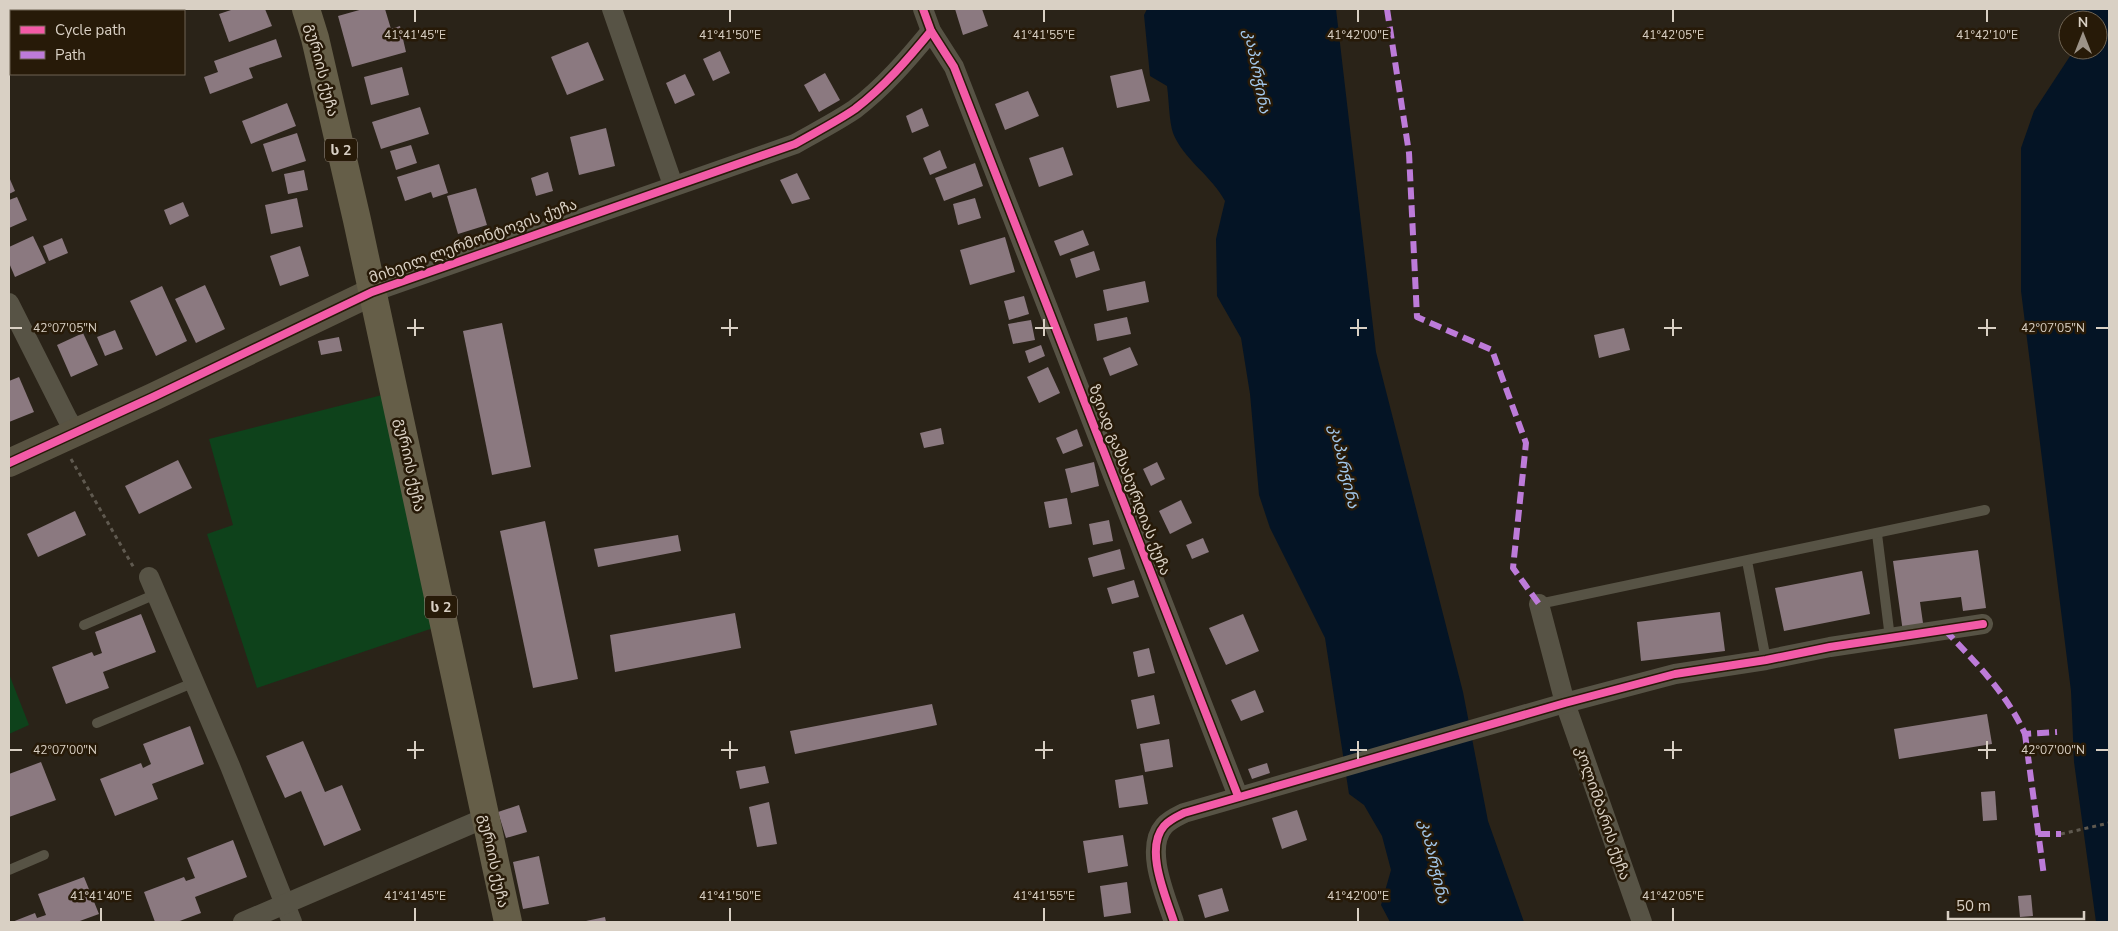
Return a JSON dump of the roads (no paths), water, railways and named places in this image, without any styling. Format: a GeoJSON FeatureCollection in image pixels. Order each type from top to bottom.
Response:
{"type":"FeatureCollection","features":[{"type":"Feature","properties":{"kind":"highway","name":"გურიის ქუჩა"},"geometry":{"type":"LineString","coordinates":[[306,9],[315,38],[372,292],[508,922]]}},
{"type":"Feature","properties":{"kind":"street"},"geometry":{"type":"LineString","coordinates":[[612,9],[674,185]]}},
{"type":"Feature","properties":{"kind":"street","name":"ზვიად გამსახურდიას ქუჩა"},"geometry":{"type":"LineString","coordinates":[[922,9],[931,31],[954,67],[1238,796]]}},
{"type":"Feature","properties":{"kind":"street","name":"მიხეილ ლერმონტოვის ქუჩა"},"geometry":{"type":"LineString","coordinates":[[9,463],[153,397],[372,292],[795,144],[854,109],[885,83],[913,54],[931,31]]}},
{"type":"Feature","properties":{"kind":"street"},"geometry":{"type":"LineString","coordinates":[[9,303],[67,418],[67,436]]}},
{"type":"Feature","properties":{"kind":"street"},"geometry":{"type":"LineString","coordinates":[[153,585],[230,766],[292,922]]}},
{"type":"Feature","properties":{"kind":"street","name":"კოლიმბარის ქუჩა"},"geometry":{"type":"LineString","coordinates":[[1539,604],[1565,703],[1642,922]]}},
{"type":"Feature","properties":{"kind":"street"},"geometry":{"type":"LineString","coordinates":[[1174,922],[1155,863],[1157,843],[1164,826],[1184,813],[1565,703],[1675,674],[1766,660],[1830,647],[1983,624]]}},
{"type":"Feature","properties":{"kind":"street"},"geometry":{"type":"LineString","coordinates":[[242,922],[485,818]]}},
{"type":"Feature","properties":{"kind":"lane"},"geometry":{"type":"LineString","coordinates":[[1539,604],[1985,510]]}},
{"type":"Feature","properties":{"kind":"lane"},"geometry":{"type":"LineString","coordinates":[[1876,534],[1890,638]]}},
{"type":"Feature","properties":{"kind":"lane"},"geometry":{"type":"LineString","coordinates":[[1747,561],[1766,660]]}},
{"type":"Feature","properties":{"kind":"lane"},"geometry":{"type":"LineString","coordinates":[[84,625],[153,585]]}},
{"type":"Feature","properties":{"kind":"lane"},"geometry":{"type":"LineString","coordinates":[[97,723],[194,682]]}},
{"type":"Feature","properties":{"kind":"lane"},"geometry":{"type":"LineString","coordinates":[[9,870],[44,855]]}},
{"type":"Feature","properties":{"kind":"water","name":"კაპარჭინა"},"geometry":{"type":"Polygon","coordinates":[[[1147,9],[1336,9],[1376,352],[1463,692],[1488,821],[1524,922],[1390,922],[1381,905],[1391,870],[1382,836],[1364,805],[1349,794],[1325,638],[1270,528],[1259,495],[1250,394],[1241,338],[1217,296],[1216,239],[1225,201],[1213,183],[1190,159],[1173,133],[1167,86],[1150,76],[1144,15],[1147,9]]]}},
{"type":"Feature","properties":{"kind":"water"},"geometry":{"type":"Polygon","coordinates":[[[2109,9],[2109,922],[2096,922],[2074,762],[2071,691],[2021,291],[2021,148],[2034,111],[2067,60],[2108,60],[2108,10],[2077,10],[2109,9]]]}}]}
